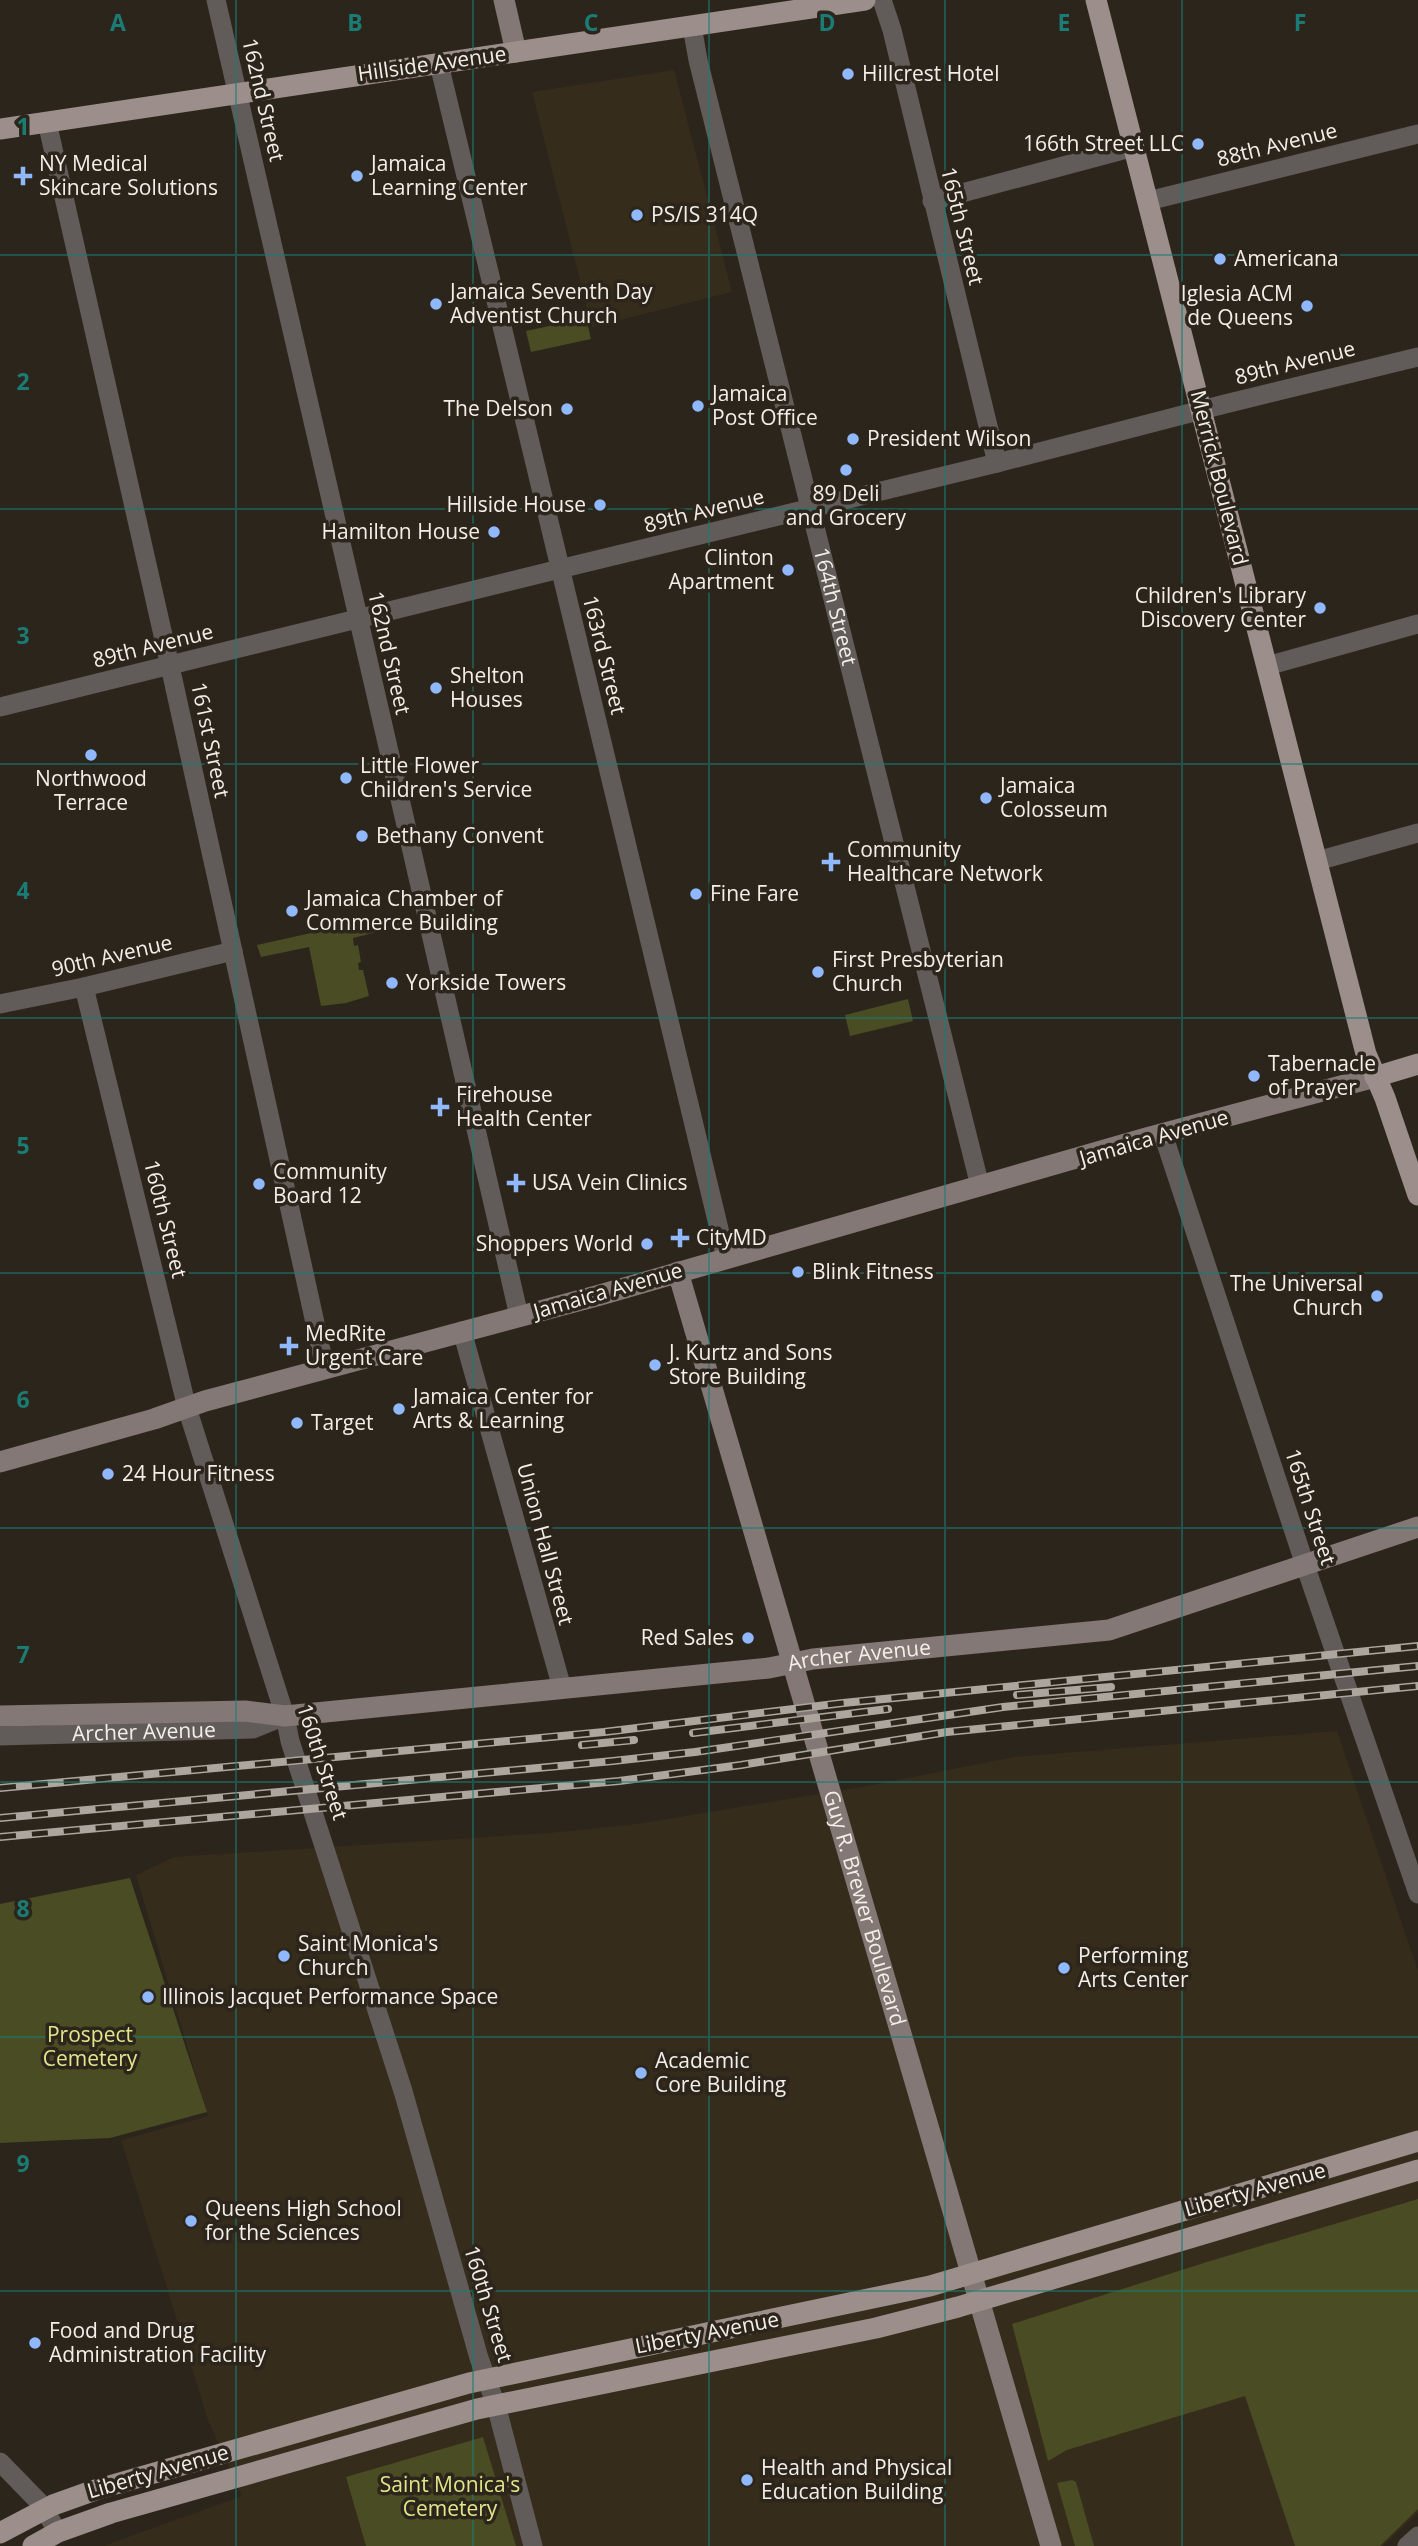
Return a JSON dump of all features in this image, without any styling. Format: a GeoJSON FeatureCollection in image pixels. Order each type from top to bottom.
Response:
{"type":"FeatureCollection","features":[{"type":"Feature","properties":{"kind":"main road"},"geometry":{"type":"LineString","coordinates":[[504,0],[516,52]]}},
{"type":"Feature","properties":{"kind":"main road","name":"Hillside Avenue"},"geometry":{"type":"LineString","coordinates":[[0,129],[692,26],[780,6],[865,0]]}},
{"type":"Feature","properties":{"kind":"main road","name":"Merrick Boulevard"},"geometry":{"type":"LineString","coordinates":[[1096,0],[1366,1054],[1418,1195]]}},
{"type":"Feature","properties":{"kind":"main road","name":"Jamaica Avenue"},"geometry":{"type":"LineString","coordinates":[[0,1462],[325,1368],[678,1272],[1418,1064]]}},
{"type":"Feature","properties":{"kind":"main road","name":"Guy R. Brewer Boulevard"},"geometry":{"type":"LineString","coordinates":[[678,1272],[1051,2546]]}},
{"type":"Feature","properties":{"kind":"main road","name":"Archer Avenue"},"geometry":{"type":"LineString","coordinates":[[0,1716],[245,1711],[285,1716],[769,1668],[852,1655],[1109,1630],[1418,1527]]}},
{"type":"Feature","properties":{"kind":"main road","name":"Liberty Avenue"},"geometry":{"type":"LineString","coordinates":[[0,2533],[45,2509],[94,2490],[487,2379],[890,2296],[1418,2141]]}},
{"type":"Feature","properties":{"kind":"main road","name":"Liberty Avenue"},"geometry":{"type":"LineString","coordinates":[[33,2546],[58,2532],[143,2503],[496,2405],[876,2328],[979,2301],[1418,2170]]}},
{"type":"Feature","properties":{"kind":"street","name":"162nd Street"},"geometry":{"type":"LineString","coordinates":[[216,0],[519,1316]]}},
{"type":"Feature","properties":{"kind":"street","name":"165th Street"},"geometry":{"type":"LineString","coordinates":[[882,0],[892,30],[997,463]]}},
{"type":"Feature","properties":{"kind":"street","name":"164th Street"},"geometry":{"type":"LineString","coordinates":[[692,26],[980,1186]]}},
{"type":"Feature","properties":{"kind":"street","name":"163rd Street"},"geometry":{"type":"LineString","coordinates":[[439,64],[726,1258]]}},
{"type":"Feature","properties":{"kind":"street","name":"161st Street"},"geometry":{"type":"LineString","coordinates":[[47,122],[325,1368]]}},
{"type":"Feature","properties":{"kind":"street","name":"88th Avenue"},"geometry":{"type":"LineString","coordinates":[[1148,201],[1418,134]]}},
{"type":"Feature","properties":{"kind":"street"},"geometry":{"type":"LineString","coordinates":[[932,201],[1134,147]]}},
{"type":"Feature","properties":{"kind":"street","name":"89th Avenue"},"geometry":{"type":"LineString","coordinates":[[0,707],[1418,357]]}},
{"type":"Feature","properties":{"kind":"street"},"geometry":{"type":"LineString","coordinates":[[1267,666],[1418,624]]}},
{"type":"Feature","properties":{"kind":"street"},"geometry":{"type":"LineString","coordinates":[[1317,861],[1418,833]]}},
{"type":"Feature","properties":{"kind":"street","name":"90th Avenue"},"geometry":{"type":"LineString","coordinates":[[0,1004],[233,951]]}},
{"type":"Feature","properties":{"kind":"street","name":"160th Street"},"geometry":{"type":"LineString","coordinates":[[84,987],[187,1408],[285,1716],[290,1741],[403,2091],[496,2405],[533,2546]]}},
{"type":"Feature","properties":{"kind":"street","name":"165th Street"},"geometry":{"type":"LineString","coordinates":[[1163,1134],[1305,1565],[1418,1894]]}},
{"type":"Feature","properties":{"kind":"street","name":"Union Hall Street"},"geometry":{"type":"LineString","coordinates":[[462,1331],[562,1688]]}},
{"type":"Feature","properties":{"kind":"street","name":"Archer Avenue"},"geometry":{"type":"LineString","coordinates":[[0,1736],[253,1729],[285,1716]]}},
{"type":"Feature","properties":{"kind":"street"},"geometry":{"type":"LineString","coordinates":[[0,2462],[45,2509],[58,2532]]}},
{"type":"Feature","properties":{"kind":"street"},"geometry":{"type":"LineString","coordinates":[[1407,2546],[1418,2536]]}},
{"type":"Feature","properties":{"kind":"shaded area","name":"PS/IS 314Q"},"geometry":{"type":"Polygon","coordinates":[[[674,70],[732,292],[592,327],[532,92],[674,70]]]}},
{"type":"Feature","properties":{"kind":"shaded area"},"geometry":{"type":"Polygon","coordinates":[[[1337,1731],[1418,1971],[1418,2513],[1383,2546],[103,2546],[242,2496],[208,2420],[121,2140],[208,2116],[136,1875],[174,1857],[549,1833],[637,1824],[867,1786],[1014,1757],[1337,1731]]]}},
{"type":"Feature","properties":{"kind":"green space"},"geometry":{"type":"Polygon","coordinates":[[[586,318],[591,339],[531,352],[526,331],[586,318]]]}},
{"type":"Feature","properties":{"kind":"green space"},"geometry":{"type":"Polygon","coordinates":[[[402,916],[405,925],[353,938],[354,946],[358,945],[361,962],[358,963],[359,970],[363,970],[369,996],[346,1003],[321,1006],[309,947],[261,957],[257,945],[338,927],[365,925],[402,916]]]}},
{"type":"Feature","properties":{"kind":"green space"},"geometry":{"type":"Polygon","coordinates":[[[908,999],[913,1021],[850,1036],[845,1015],[908,999]]]}},
{"type":"Feature","properties":{"kind":"green space","name":"Prospect Cemetery"},"geometry":{"type":"Polygon","coordinates":[[[130,1878],[207,2112],[110,2138],[0,2143],[0,1904],[130,1878]]]}},
{"type":"Feature","properties":{"kind":"green space"},"geometry":{"type":"Polygon","coordinates":[[[1418,2199],[1418,2509],[1380,2546],[1295,2546],[1245,2396],[1067,2450],[1048,2461],[1012,2324],[1418,2199]]]}},
{"type":"Feature","properties":{"kind":"green space","name":"Saint Monica's Cemetery"},"geometry":{"type":"Polygon","coordinates":[[[483,2437],[516,2546],[366,2546],[346,2477],[483,2437]]]}},
{"type":"Feature","properties":{"kind":"green space"},"geometry":{"type":"Polygon","coordinates":[[[1072,2480],[1076,2482],[1094,2546],[1075,2546],[1057,2483],[1072,2480]]]}},
{"type":"Feature","properties":{"kind":"railway"},"geometry":{"type":"LineString","coordinates":[[0,1788],[604,1732],[843,1703],[1418,1646]]}},
{"type":"Feature","properties":{"kind":"railway"},"geometry":{"type":"LineString","coordinates":[[0,1818],[613,1761],[695,1752],[1003,1707],[1418,1666]]}},
{"type":"Feature","properties":{"kind":"railway"},"geometry":{"type":"LineString","coordinates":[[0,1837],[619,1781],[741,1765],[947,1732],[1418,1686]]}},
{"type":"Feature","properties":{"kind":"railway"},"geometry":{"type":"LineString","coordinates":[[1017,1695],[1111,1687]]}},
{"type":"Feature","properties":{"kind":"railway"},"geometry":{"type":"LineString","coordinates":[[693,1733],[888,1709]]}},
{"type":"Feature","properties":{"kind":"railway"},"geometry":{"type":"LineString","coordinates":[[582,1745],[634,1740]]}},
{"type":"Feature","properties":{"kind":"place","name":"Hillcrest Hotel"},"geometry":{"type":"Point","coordinates":[848,74]}},
{"type":"Feature","properties":{"kind":"place","name":"166th Street LLC"},"geometry":{"type":"Point","coordinates":[1198,144]}},
{"type":"Feature","properties":{"kind":"place","name":"NY Medical Skincare Solutions"},"geometry":{"type":"Point","coordinates":[23,176]}},
{"type":"Feature","properties":{"kind":"place","name":"Jamaica Learning Center"},"geometry":{"type":"Point","coordinates":[357,176]}},
{"type":"Feature","properties":{"kind":"place","name":"PS/IS 314Q"},"geometry":{"type":"Point","coordinates":[637,215]}},
{"type":"Feature","properties":{"kind":"place","name":"Americana"},"geometry":{"type":"Point","coordinates":[1220,259]}},
{"type":"Feature","properties":{"kind":"place","name":"Jamaica Seventh Day Adventist Church"},"geometry":{"type":"Point","coordinates":[436,304]}},
{"type":"Feature","properties":{"kind":"place","name":"Iglesia ACM de Queens"},"geometry":{"type":"Point","coordinates":[1307,306]}},
{"type":"Feature","properties":{"kind":"place","name":"Jamaica Post Office"},"geometry":{"type":"Point","coordinates":[698,406]}},
{"type":"Feature","properties":{"kind":"place","name":"The Delson"},"geometry":{"type":"Point","coordinates":[567,409]}},
{"type":"Feature","properties":{"kind":"place","name":"President Wilson"},"geometry":{"type":"Point","coordinates":[853,439]}},
{"type":"Feature","properties":{"kind":"place","name":"89 Deli and Grocery"},"geometry":{"type":"Point","coordinates":[846,470]}},
{"type":"Feature","properties":{"kind":"place","name":"Hillside House"},"geometry":{"type":"Point","coordinates":[600,505]}},
{"type":"Feature","properties":{"kind":"place","name":"Hamilton House"},"geometry":{"type":"Point","coordinates":[494,532]}},
{"type":"Feature","properties":{"kind":"place","name":"Clinton Apartment"},"geometry":{"type":"Point","coordinates":[788,570]}},
{"type":"Feature","properties":{"kind":"place","name":"Children's Library Discovery Center"},"geometry":{"type":"Point","coordinates":[1320,608]}},
{"type":"Feature","properties":{"kind":"place","name":"Shelton Houses"},"geometry":{"type":"Point","coordinates":[436,688]}},
{"type":"Feature","properties":{"kind":"place","name":"Northwood Terrace"},"geometry":{"type":"Point","coordinates":[91,755]}},
{"type":"Feature","properties":{"kind":"place","name":"Little Flower Children's Service"},"geometry":{"type":"Point","coordinates":[346,778]}},
{"type":"Feature","properties":{"kind":"place","name":"Jamaica Colosseum"},"geometry":{"type":"Point","coordinates":[986,798]}},
{"type":"Feature","properties":{"kind":"place","name":"Bethany Convent"},"geometry":{"type":"Point","coordinates":[362,836]}},
{"type":"Feature","properties":{"kind":"place","name":"Community Healthcare Network"},"geometry":{"type":"Point","coordinates":[831,862]}},
{"type":"Feature","properties":{"kind":"place","name":"Fine Fare"},"geometry":{"type":"Point","coordinates":[696,894]}},
{"type":"Feature","properties":{"kind":"place","name":"Jamaica Chamber of Commerce Building"},"geometry":{"type":"Point","coordinates":[292,911]}},
{"type":"Feature","properties":{"kind":"place","name":"First Presbyterian Church"},"geometry":{"type":"Point","coordinates":[818,972]}},
{"type":"Feature","properties":{"kind":"place","name":"Yorkside Towers"},"geometry":{"type":"Point","coordinates":[392,983]}},
{"type":"Feature","properties":{"kind":"place","name":"Tabernacle of Prayer"},"geometry":{"type":"Point","coordinates":[1254,1076]}},
{"type":"Feature","properties":{"kind":"place","name":"Firehouse Health Center"},"geometry":{"type":"Point","coordinates":[440,1107]}},
{"type":"Feature","properties":{"kind":"place","name":"USA Vein Clinics"},"geometry":{"type":"Point","coordinates":[516,1183]}},
{"type":"Feature","properties":{"kind":"place","name":"Community Board 12"},"geometry":{"type":"Point","coordinates":[259,1184]}},
{"type":"Feature","properties":{"kind":"place","name":"CityMD"},"geometry":{"type":"Point","coordinates":[680,1238]}},
{"type":"Feature","properties":{"kind":"place","name":"Shoppers World"},"geometry":{"type":"Point","coordinates":[647,1244]}},
{"type":"Feature","properties":{"kind":"place","name":"Blink Fitness"},"geometry":{"type":"Point","coordinates":[798,1272]}},
{"type":"Feature","properties":{"kind":"place","name":"The Universal Church"},"geometry":{"type":"Point","coordinates":[1377,1296]}},
{"type":"Feature","properties":{"kind":"place","name":"MedRite Urgent Care"},"geometry":{"type":"Point","coordinates":[289,1346]}},
{"type":"Feature","properties":{"kind":"place","name":"J. Kurtz and Sons Store Building"},"geometry":{"type":"Point","coordinates":[655,1365]}},
{"type":"Feature","properties":{"kind":"place","name":"Jamaica Center for Arts & Learning"},"geometry":{"type":"Point","coordinates":[399,1409]}},
{"type":"Feature","properties":{"kind":"place","name":"Target"},"geometry":{"type":"Point","coordinates":[297,1423]}},
{"type":"Feature","properties":{"kind":"place","name":"24 Hour Fitness"},"geometry":{"type":"Point","coordinates":[108,1474]}},
{"type":"Feature","properties":{"kind":"place","name":"Red Sales"},"geometry":{"type":"Point","coordinates":[748,1638]}},
{"type":"Feature","properties":{"kind":"place","name":"Saint Monica's Church"},"geometry":{"type":"Point","coordinates":[284,1956]}},
{"type":"Feature","properties":{"kind":"place","name":"Performing Arts Center"},"geometry":{"type":"Point","coordinates":[1064,1968]}},
{"type":"Feature","properties":{"kind":"place","name":"Illinois Jacquet Performance Space"},"geometry":{"type":"Point","coordinates":[148,1997]}},
{"type":"Feature","properties":{"kind":"place","name":"Academic Core Building"},"geometry":{"type":"Point","coordinates":[641,2073]}},
{"type":"Feature","properties":{"kind":"place","name":"Queens High School for the Sciences"},"geometry":{"type":"Point","coordinates":[191,2221]}},
{"type":"Feature","properties":{"kind":"place","name":"Food and Drug Administration Facility"},"geometry":{"type":"Point","coordinates":[35,2343]}},
{"type":"Feature","properties":{"kind":"place","name":"Health and Physical Education Building"},"geometry":{"type":"Point","coordinates":[747,2480]}}]}
